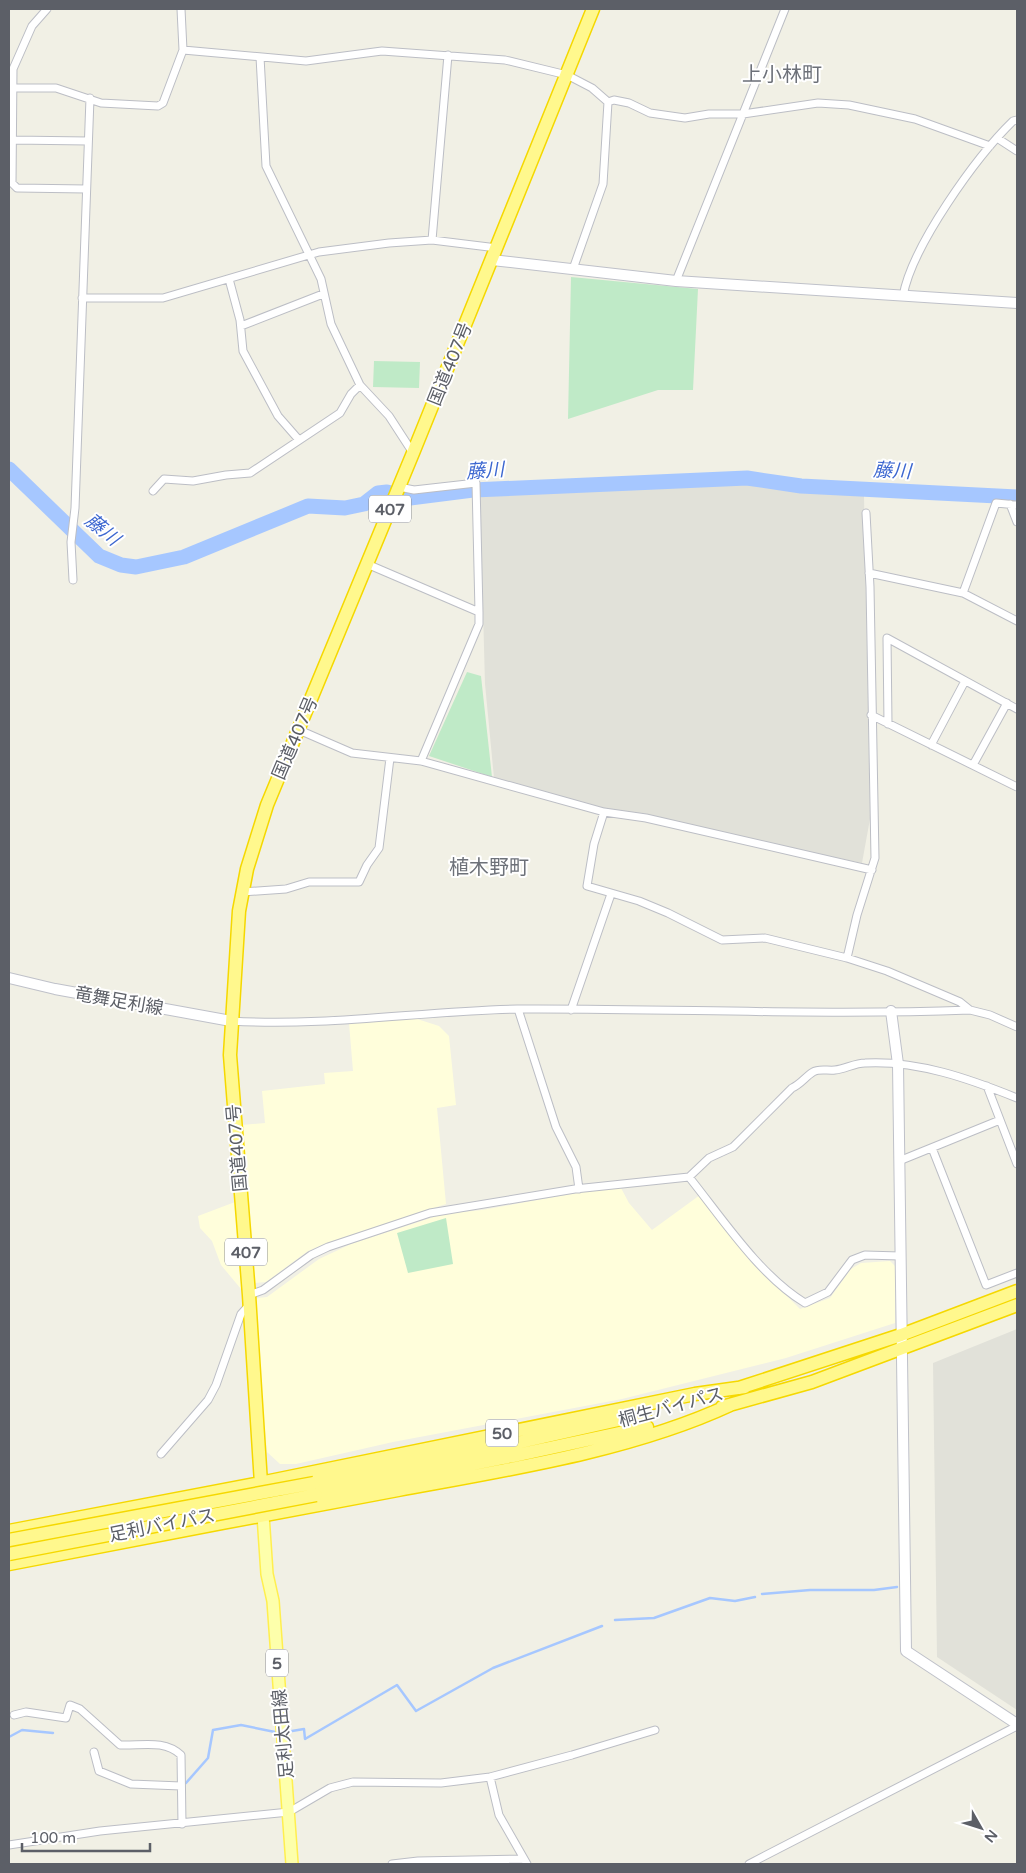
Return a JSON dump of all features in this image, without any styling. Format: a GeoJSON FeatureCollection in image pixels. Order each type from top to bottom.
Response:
{"type":"FeatureCollection","features":[{"type":"Feature","properties":{"kind":"highway","name":"国道407号"},"geometry":{"type":"LineString","coordinates":[[263,1515],[231,1063],[231,1021],[242,892],[258,830],[495,254],[593,9]]}},
{"type":"Feature","properties":{"kind":"highway","name":"桐生バイパス"},"geometry":{"type":"LineString","coordinates":[[315,1489],[614,1422],[745,1387],[901,1335],[1017,1291]]}},
{"type":"Feature","properties":{"kind":"highway","name":"桐生バイパス"},"geometry":{"type":"LineString","coordinates":[[315,1489],[617,1434],[730,1405],[812,1382],[1017,1305]]}},
{"type":"Feature","properties":{"kind":"highway","name":"50"},"geometry":{"type":"LineString","coordinates":[[9,1531],[260,1483],[695,1394],[745,1387]]}},
{"type":"Feature","properties":{"kind":"highway","name":"50"},"geometry":{"type":"LineString","coordinates":[[9,1564],[514,1468],[618,1444],[691,1423],[730,1405]]}},
{"type":"Feature","properties":{"kind":"highway","name":"足利バイパス"},"geometry":{"type":"LineString","coordinates":[[9,1540],[315,1489]]}},
{"type":"Feature","properties":{"kind":"highway","name":"足利バイパス"},"geometry":{"type":"LineString","coordinates":[[9,1554],[315,1489]]}},
{"type":"Feature","properties":{"kind":"main road","name":"足利太田線"},"geometry":{"type":"LineString","coordinates":[[263,1515],[267,1574],[273,1601],[292,1864]]}},
{"type":"Feature","properties":{"kind":"street"},"geometry":{"type":"LineString","coordinates":[[47,9],[32,26],[13,69],[11,88],[12,183],[17,188],[86,189]]}},
{"type":"Feature","properties":{"kind":"street"},"geometry":{"type":"LineString","coordinates":[[11,88],[56,88],[101,103],[158,106],[163,103],[183,50],[181,9]]}},
{"type":"Feature","properties":{"kind":"street"},"geometry":{"type":"LineString","coordinates":[[676,281],[785,9]]}},
{"type":"Feature","properties":{"kind":"street"},"geometry":{"type":"LineString","coordinates":[[183,50],[306,61],[382,51],[448,54],[505,60],[567,76],[592,88],[608,102]]}},
{"type":"Feature","properties":{"kind":"street"},"geometry":{"type":"LineString","coordinates":[[432,240],[448,54]]}},
{"type":"Feature","properties":{"kind":"street"},"geometry":{"type":"LineString","coordinates":[[260,57],[266,166],[320,279],[331,324],[360,385],[389,416],[413,454]]}},
{"type":"Feature","properties":{"kind":"street"},"geometry":{"type":"LineString","coordinates":[[73,580],[71,542],[75,508],[90,98]]}},
{"type":"Feature","properties":{"kind":"street"},"geometry":{"type":"LineString","coordinates":[[608,102],[614,100],[629,103],[650,113],[684,118],[709,114],[742,114],[818,103],[849,105],[915,119],[990,146]]}},
{"type":"Feature","properties":{"kind":"street"},"geometry":{"type":"LineString","coordinates":[[573,269],[603,184],[608,102]]}},
{"type":"Feature","properties":{"kind":"street"},"geometry":{"type":"LineString","coordinates":[[903,296],[908,277],[925,242],[951,200],[990,146],[1017,120]]}},
{"type":"Feature","properties":{"kind":"street"},"geometry":{"type":"LineString","coordinates":[[998,138],[1017,151]]}},
{"type":"Feature","properties":{"kind":"street"},"geometry":{"type":"LineString","coordinates":[[13,140],[88,141]]}},
{"type":"Feature","properties":{"kind":"street"},"geometry":{"type":"LineString","coordinates":[[82,298],[164,298],[319,252],[389,243],[432,240],[573,269],[676,281],[1017,303]]}},
{"type":"Feature","properties":{"kind":"street"},"geometry":{"type":"LineString","coordinates":[[228,279],[241,326],[241,346],[278,416],[299,440]]}},
{"type":"Feature","properties":{"kind":"street"},"geometry":{"type":"LineString","coordinates":[[241,326],[323,294]]}},
{"type":"Feature","properties":{"kind":"street"},"geometry":{"type":"LineString","coordinates":[[153,491],[164,479],[193,481],[226,474],[250,473],[340,413],[350,394],[360,385]]}},
{"type":"Feature","properties":{"kind":"street"},"geometry":{"type":"LineString","coordinates":[[399,487],[414,490],[476,483],[478,624],[421,761]]}},
{"type":"Feature","properties":{"kind":"street"},"geometry":{"type":"LineString","coordinates":[[963,593],[996,503],[1014,504],[1017,522]]}},
{"type":"Feature","properties":{"kind":"street"},"geometry":{"type":"LineString","coordinates":[[847,958],[857,915],[875,858],[866,513]]}},
{"type":"Feature","properties":{"kind":"street"},"geometry":{"type":"LineString","coordinates":[[367,564],[479,612]]}},
{"type":"Feature","properties":{"kind":"street"},"geometry":{"type":"LineString","coordinates":[[869,574],[963,593],[1017,621]]}},
{"type":"Feature","properties":{"kind":"street"},"geometry":{"type":"LineString","coordinates":[[888,724],[886,638],[1017,709]]}},
{"type":"Feature","properties":{"kind":"street"},"geometry":{"type":"LineString","coordinates":[[931,745],[965,681]]}},
{"type":"Feature","properties":{"kind":"street"},"geometry":{"type":"LineString","coordinates":[[973,765],[1007,703]]}},
{"type":"Feature","properties":{"kind":"street"},"geometry":{"type":"LineString","coordinates":[[871,715],[1017,787]]}},
{"type":"Feature","properties":{"kind":"street"},"geometry":{"type":"LineString","coordinates":[[298,730],[352,753],[421,761],[604,812],[646,818],[872,870]]}},
{"type":"Feature","properties":{"kind":"street"},"geometry":{"type":"LineString","coordinates":[[242,892],[286,890],[309,882],[359,882],[366,864],[379,848],[390,758]]}},
{"type":"Feature","properties":{"kind":"street"},"geometry":{"type":"LineString","coordinates":[[604,812],[594,844],[587,886],[668,913],[722,940],[765,938],[847,958],[888,971],[960,1002],[970,1010]]}},
{"type":"Feature","properties":{"kind":"street"},"geometry":{"type":"LineString","coordinates":[[571,1010],[611,894]]}},
{"type":"Feature","properties":{"kind":"street","name":"竜舞足利線"},"geometry":{"type":"LineString","coordinates":[[9,978],[55,989],[231,1021]]}},
{"type":"Feature","properties":{"kind":"street"},"geometry":{"type":"LineString","coordinates":[[231,1021],[273,1024],[518,1009],[970,1010],[990,1015],[1017,1027]]}},
{"type":"Feature","properties":{"kind":"street"},"geometry":{"type":"LineString","coordinates":[[518,1009],[556,1127],[576,1167],[579,1189]]}},
{"type":"Feature","properties":{"kind":"street"},"geometry":{"type":"LineString","coordinates":[[749,1864],[1017,1725],[906,1651],[898,1064],[891,1011]]}},
{"type":"Feature","properties":{"kind":"street"},"geometry":{"type":"LineString","coordinates":[[161,1454],[208,1400],[249,1300],[311,1255],[373,1231],[452,1208],[489,1204],[579,1189],[689,1177],[710,1158],[733,1147],[792,1088],[813,1072],[835,1070],[863,1063],[908,1064],[987,1086],[1017,1098]]}},
{"type":"Feature","properties":{"kind":"street"},"geometry":{"type":"LineString","coordinates":[[987,1086],[1017,1164]]}},
{"type":"Feature","properties":{"kind":"street"},"geometry":{"type":"LineString","coordinates":[[899,1161],[1000,1120]]}},
{"type":"Feature","properties":{"kind":"street"},"geometry":{"type":"LineString","coordinates":[[932,1148],[986,1285],[1017,1273]]}},
{"type":"Feature","properties":{"kind":"street"},"geometry":{"type":"LineString","coordinates":[[689,1177],[746,1248],[780,1286],[804,1303],[828,1292],[852,1260],[866,1255],[900,1256]]}},
{"type":"Feature","properties":{"kind":"street"},"geometry":{"type":"LineString","coordinates":[[14,1715],[26,1712],[66,1718],[70,1705],[80,1709],[120,1745],[159,1744],[173,1748],[181,1755],[182,1824]]}},
{"type":"Feature","properties":{"kind":"street"},"geometry":{"type":"LineString","coordinates":[[9,1845],[100,1832],[289,1812],[330,1788],[353,1782],[440,1782],[490,1777],[572,1756],[655,1730]]}},
{"type":"Feature","properties":{"kind":"street"},"geometry":{"type":"LineString","coordinates":[[94,1752],[99,1771],[132,1784],[181,1786]]}},
{"type":"Feature","properties":{"kind":"street"},"geometry":{"type":"LineString","coordinates":[[490,1777],[499,1816],[525,1862]]}},
{"type":"Feature","properties":{"kind":"street"},"geometry":{"type":"LineString","coordinates":[[392,1864],[418,1861],[525,1862]]}},
{"type":"Feature","properties":{"kind":"shaded area"},"geometry":{"type":"Polygon","coordinates":[[[571,277],[698,289],[693,390],[658,390],[568,419],[571,277]]]}},
{"type":"Feature","properties":{"kind":"shaded area"},"geometry":{"type":"Polygon","coordinates":[[[374,361],[420,362],[419,388],[373,387],[374,361]]]}},
{"type":"Feature","properties":{"kind":"shaded area"},"geometry":{"type":"Polygon","coordinates":[[[744,484],[864,496],[870,819],[862,863],[605,809],[494,778],[485,684],[480,496],[744,484]]]}},
{"type":"Feature","properties":{"kind":"shaded area"},"geometry":{"type":"Polygon","coordinates":[[[467,672],[481,676],[492,777],[429,756],[467,672]]]}},
{"type":"Feature","properties":{"kind":"shaded area"},"geometry":{"type":"Polygon","coordinates":[[[414,1018],[439,1026],[449,1036],[456,1105],[437,1108],[446,1204],[324,1244],[308,1251],[266,1282],[255,1283],[241,1125],[265,1123],[262,1091],[325,1084],[324,1073],[353,1071],[349,1023],[414,1018]]]}},
{"type":"Feature","properties":{"kind":"shaded area"},"geometry":{"type":"Polygon","coordinates":[[[621,1188],[629,1203],[652,1230],[700,1195],[777,1286],[800,1309],[830,1298],[851,1269],[861,1263],[890,1261],[895,1266],[895,1323],[786,1358],[622,1399],[393,1442],[296,1464],[280,1464],[267,1452],[253,1301],[258,1298],[267,1297],[319,1259],[351,1244],[443,1214],[482,1210],[594,1190],[621,1188]]]}},
{"type":"Feature","properties":{"kind":"shaded area"},"geometry":{"type":"Polygon","coordinates":[[[235,1202],[241,1289],[221,1265],[212,1241],[200,1228],[198,1216],[235,1202]]]}},
{"type":"Feature","properties":{"kind":"shaded area"},"geometry":{"type":"Polygon","coordinates":[[[446,1218],[453,1264],[408,1273],[397,1233],[446,1218]]]}},
{"type":"Feature","properties":{"kind":"shaded area"},"geometry":{"type":"Polygon","coordinates":[[[1017,1329],[1017,1710],[937,1657],[933,1363],[1017,1329]]]}},
{"type":"Feature","properties":{"kind":"waterway","name":"藤川"},"geometry":{"type":"LineString","coordinates":[[9,469],[99,556],[121,565],[136,567],[184,557],[308,506],[345,508],[364,504],[378,493],[387,492],[410,498],[473,490],[747,478],[801,486],[1017,497]]}},
{"type":"Feature","properties":{"kind":"waterway"},"geometry":{"type":"LineString","coordinates":[[762,1594],[810,1590],[874,1590],[897,1587]]}},
{"type":"Feature","properties":{"kind":"waterway"},"geometry":{"type":"LineString","coordinates":[[615,1620],[654,1618],[710,1598],[735,1601],[755,1597]]}},
{"type":"Feature","properties":{"kind":"waterway"},"geometry":{"type":"LineString","coordinates":[[292,1731],[304,1729],[305,1739],[397,1685],[416,1711],[493,1668],[602,1626]]}},
{"type":"Feature","properties":{"kind":"waterway"},"geometry":{"type":"LineString","coordinates":[[186,1783],[208,1758],[213,1730],[241,1725],[275,1732]]}},
{"type":"Feature","properties":{"kind":"waterway"},"geometry":{"type":"LineString","coordinates":[[9,1737],[22,1730],[53,1733]]}},
{"type":"Feature","properties":{"kind":"district","name":"上小林町"},"geometry":{"type":"Point","coordinates":[782,74]}},
{"type":"Feature","properties":{"kind":"district","name":"植木野町"},"geometry":{"type":"Point","coordinates":[489,867]}}]}
